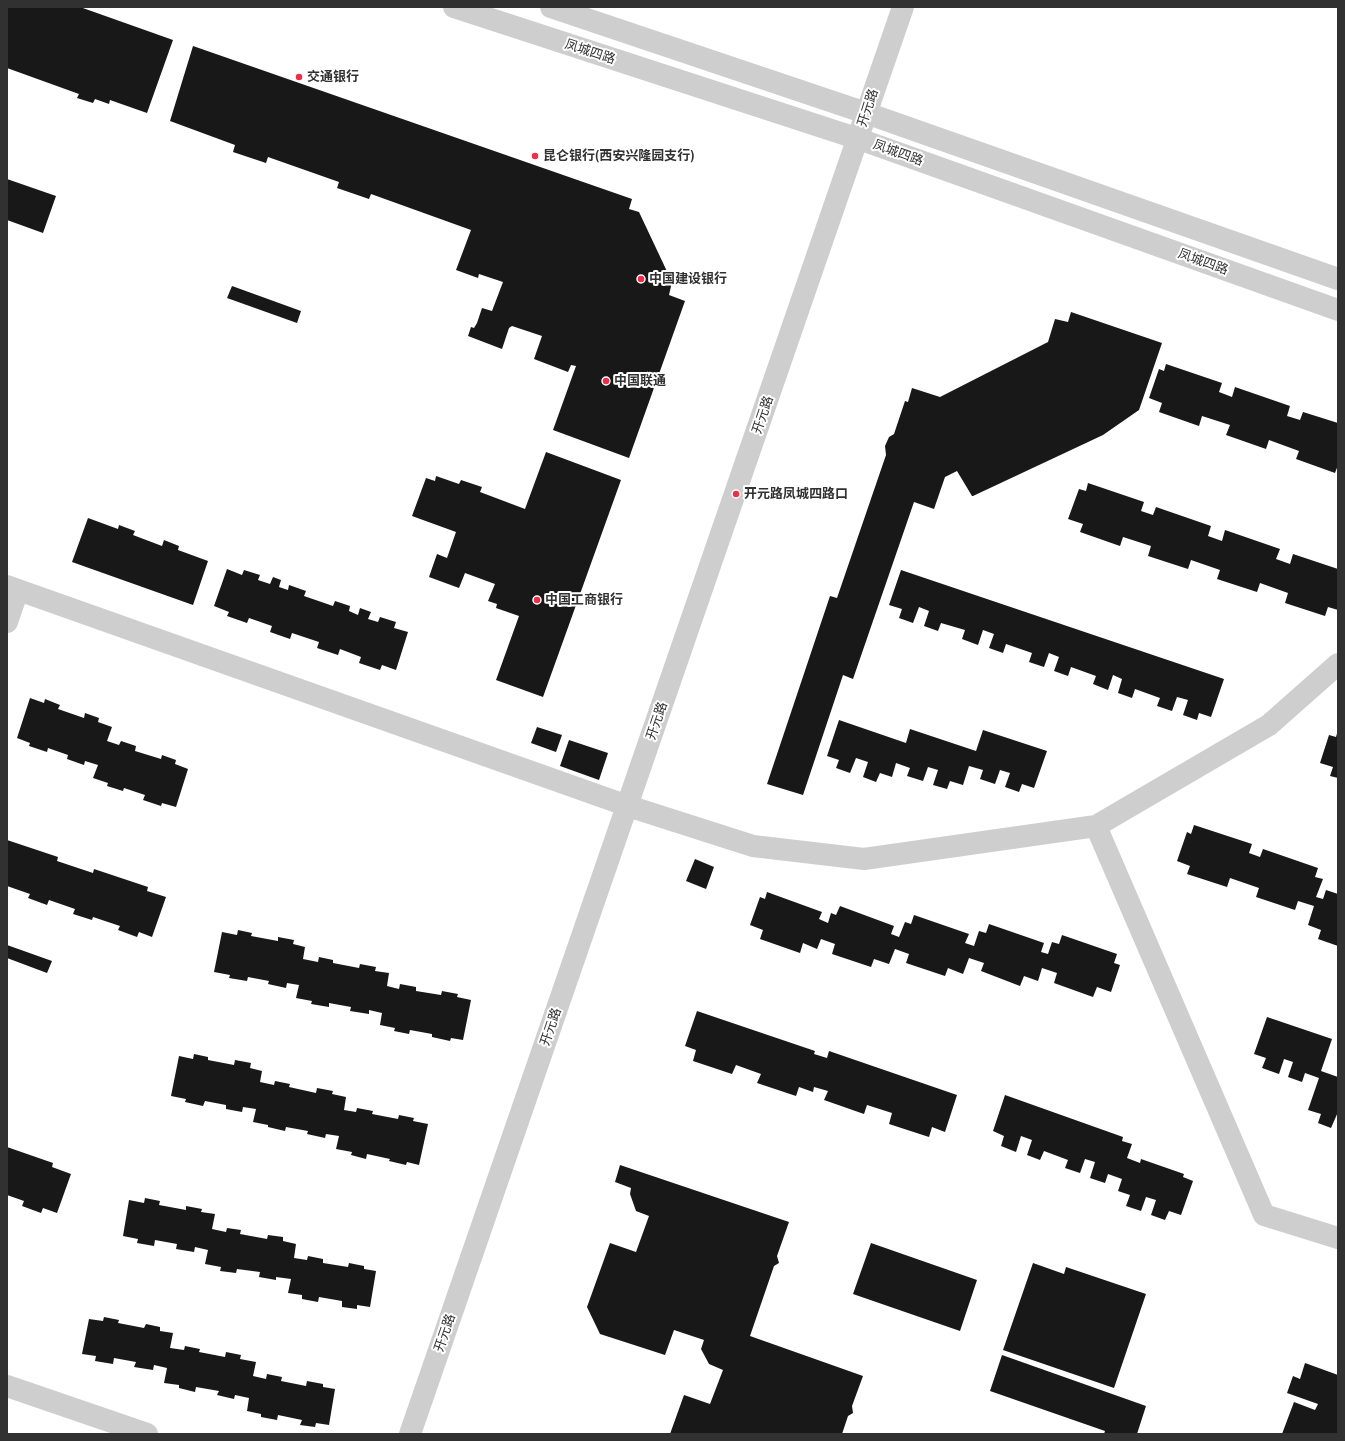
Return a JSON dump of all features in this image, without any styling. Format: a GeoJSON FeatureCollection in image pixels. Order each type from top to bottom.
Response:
{"type":"FeatureCollection","features":[{"type":"Feature","properties":{"kind":"street","name":"凤城四路"},"geometry":{"type":"LineString","coordinates":[[454,7],[859,139],[1338,310]]}},
{"type":"Feature","properties":{"kind":"street","name":"凤城四路"},"geometry":{"type":"LineString","coordinates":[[551,7],[866,113],[1338,279]]}},
{"type":"Feature","properties":{"kind":"street","name":"开元路"},"geometry":{"type":"LineString","coordinates":[[410,1434],[859,139],[866,113],[903,7]]}},
{"type":"Feature","properties":{"kind":"street"},"geometry":{"type":"LineString","coordinates":[[7,622],[12,588],[628,806],[753,846],[864,859],[1096,826],[1269,725],[1338,664]]}},
{"type":"Feature","properties":{"kind":"street"},"geometry":{"type":"LineString","coordinates":[[1096,826],[1264,1215],[1338,1238]]}},
{"type":"Feature","properties":{"kind":"street"},"geometry":{"type":"LineString","coordinates":[[7,1386],[147,1434]]}},
{"type":"Feature","properties":{"kind":"building"},"geometry":{"type":"Polygon","coordinates":[[[7,7],[80,7],[173,40],[147,113],[110,100],[109,104],[95,99],[93,103],[77,98],[79,94],[7,68],[7,7]]]}},
{"type":"Feature","properties":{"kind":"building"},"geometry":{"type":"Polygon","coordinates":[[[193,46],[632,199],[629,209],[639,212],[672,282],[669,295],[685,301],[629,458],[553,430],[576,366],[571,365],[568,372],[534,359],[542,336],[512,326],[509,328],[502,349],[468,336],[471,327],[474,328],[477,323],[482,308],[492,311],[503,282],[479,274],[478,278],[456,270],[471,230],[371,194],[369,199],[337,188],[339,182],[268,157],[266,163],[233,152],[235,145],[170,121],[193,46]]]}},
{"type":"Feature","properties":{"kind":"building"},"geometry":{"type":"Polygon","coordinates":[[[7,179],[56,196],[43,233],[7,220],[7,179]]]}},
{"type":"Feature","properties":{"kind":"building"},"geometry":{"type":"Polygon","coordinates":[[[232,286],[301,311],[297,323],[227,298],[232,286]]]}},
{"type":"Feature","properties":{"kind":"building"},"geometry":{"type":"Polygon","coordinates":[[[1071,312],[1162,343],[1139,410],[1103,435],[973,496],[957,471],[945,477],[934,509],[914,502],[853,679],[843,675],[803,795],[767,784],[830,596],[837,598],[886,455],[885,446],[889,437],[894,434],[905,401],[908,402],[912,388],[940,397],[1048,342],[1055,319],[1068,322],[1071,312]]]}},
{"type":"Feature","properties":{"kind":"building"},"geometry":{"type":"Polygon","coordinates":[[[1166,364],[1222,383],[1219,392],[1232,397],[1235,387],[1290,406],[1287,416],[1300,420],[1303,412],[1338,423],[1338,465],[1335,473],[1296,459],[1299,451],[1269,440],[1266,449],[1226,435],[1230,425],[1202,416],[1199,426],[1159,412],[1162,403],[1149,398],[1159,369],[1164,371],[1166,364]]]}},
{"type":"Feature","properties":{"kind":"building"},"geometry":{"type":"Polygon","coordinates":[[[546,452],[621,480],[543,697],[496,680],[519,616],[496,608],[497,604],[488,601],[495,584],[465,573],[459,588],[429,577],[437,554],[447,558],[456,532],[412,516],[426,478],[435,481],[436,476],[459,484],[461,480],[482,487],[480,492],[525,509],[546,452]]]}},
{"type":"Feature","properties":{"kind":"building"},"geometry":{"type":"Polygon","coordinates":[[[1088,483],[1144,502],[1141,511],[1153,515],[1156,507],[1211,526],[1208,536],[1222,541],[1225,530],[1280,549],[1276,559],[1290,564],[1293,554],[1338,569],[1338,610],[1328,607],[1325,616],[1285,603],[1288,593],[1260,583],[1257,592],[1217,579],[1220,570],[1191,560],[1188,569],[1148,556],[1151,546],[1123,537],[1120,546],[1080,532],[1083,524],[1068,519],[1079,489],[1086,491],[1088,483]]]}},
{"type":"Feature","properties":{"kind":"building"},"geometry":{"type":"Polygon","coordinates":[[[88,518],[118,529],[119,525],[135,531],[133,535],[162,546],[164,540],[179,546],[178,550],[208,561],[193,605],[72,562],[88,518]]]}},
{"type":"Feature","properties":{"kind":"building"},"geometry":{"type":"Polygon","coordinates":[[[227,569],[242,575],[244,570],[260,575],[258,580],[270,584],[273,577],[281,580],[279,587],[288,590],[289,585],[306,591],[304,596],[333,606],[335,601],[350,606],[349,611],[358,615],[360,608],[371,612],[368,619],[378,622],[380,617],[396,622],[394,628],[408,632],[396,670],[382,665],[380,670],[359,663],[361,657],[340,649],[338,655],[317,648],[319,642],[292,633],[290,639],[270,632],[272,626],[249,618],[247,623],[227,616],[229,612],[214,606],[227,569]]]}},
{"type":"Feature","properties":{"kind":"building"},"geometry":{"type":"Polygon","coordinates":[[[901,570],[1224,679],[1211,717],[1199,713],[1197,720],[1183,715],[1188,700],[1177,697],[1172,711],[1157,706],[1160,698],[1135,689],[1132,698],[1118,693],[1122,679],[1113,675],[1108,690],[1093,684],[1096,676],[1071,667],[1068,676],[1054,671],[1059,657],[1049,653],[1044,667],[1029,662],[1032,653],[1006,644],[1003,653],[989,648],[994,634],[983,630],[978,645],[962,639],[965,630],[941,623],[938,631],[924,626],[929,611],[919,607],[913,623],[899,618],[902,609],[889,605],[901,570]]]}},
{"type":"Feature","properties":{"kind":"building"},"geometry":{"type":"Polygon","coordinates":[[[30,698],[44,703],[45,699],[60,705],[58,709],[84,718],[85,713],[99,718],[98,722],[112,727],[107,741],[119,745],[121,741],[136,746],[135,751],[161,759],[162,755],[176,760],[175,764],[188,769],[176,807],[162,803],[161,806],[143,800],[145,795],[124,788],[123,791],[107,786],[108,783],[93,778],[98,765],[85,761],[84,765],[67,759],[68,755],[48,748],[47,752],[29,746],[30,743],[17,738],[30,698]]]}},
{"type":"Feature","properties":{"kind":"building"},"geometry":{"type":"Polygon","coordinates":[[[839,720],[906,743],[910,729],[976,751],[983,730],[1047,751],[1034,788],[1022,784],[1019,792],[1005,787],[1010,773],[1000,770],[995,784],[980,779],[983,770],[969,766],[963,785],[950,781],[947,789],[933,785],[938,770],[928,767],[923,781],[907,776],[910,768],[896,763],[892,777],[880,773],[876,782],[863,777],[868,762],[856,758],[850,773],[836,768],[839,760],[827,756],[839,720]]]}},
{"type":"Feature","properties":{"kind":"building"},"geometry":{"type":"Polygon","coordinates":[[[537,727],[562,735],[556,752],[531,743],[537,727]]]}},
{"type":"Feature","properties":{"kind":"building"},"geometry":{"type":"Polygon","coordinates":[[[1338,730],[1338,778],[1330,776],[1333,767],[1320,763],[1329,735],[1336,737],[1338,730]]]}},
{"type":"Feature","properties":{"kind":"building"},"geometry":{"type":"Polygon","coordinates":[[[569,740],[608,753],[599,780],[560,766],[569,740]]]}},
{"type":"Feature","properties":{"kind":"building"},"geometry":{"type":"Polygon","coordinates":[[[1194,825],[1252,844],[1249,853],[1260,857],[1263,849],[1318,868],[1315,877],[1323,879],[1316,897],[1323,899],[1326,890],[1338,894],[1338,946],[1318,939],[1321,930],[1308,925],[1314,906],[1298,901],[1295,910],[1256,897],[1259,888],[1230,878],[1227,887],[1187,874],[1190,866],[1177,861],[1187,832],[1191,834],[1194,825]]]}},
{"type":"Feature","properties":{"kind":"building"},"geometry":{"type":"Polygon","coordinates":[[[7,840],[58,857],[57,861],[93,873],[94,869],[148,887],[147,891],[166,897],[152,937],[139,932],[137,937],[118,930],[120,926],[93,917],[92,920],[73,914],[75,909],[49,900],[47,905],[28,898],[30,894],[7,886],[7,840]]]}},
{"type":"Feature","properties":{"kind":"building"},"geometry":{"type":"Polygon","coordinates":[[[695,859],[714,867],[706,889],[686,881],[695,859]]]}},
{"type":"Feature","properties":{"kind":"building"},"geometry":{"type":"Polygon","coordinates":[[[767,892],[822,912],[819,919],[828,923],[831,913],[836,915],[840,906],[894,926],[891,934],[899,937],[905,922],[911,924],[914,915],[969,934],[965,943],[974,946],[979,931],[986,933],[989,924],[1044,943],[1041,952],[1048,954],[1052,942],[1059,944],[1062,935],[1117,954],[1114,963],[1120,965],[1111,992],[1097,987],[1093,997],[1054,983],[1057,973],[1042,968],[1038,981],[1024,976],[1020,986],[981,971],[984,963],[969,958],[963,974],[948,968],[945,976],[906,963],[909,954],[895,949],[889,964],[874,959],[871,967],[832,954],[835,944],[821,939],[817,949],[803,943],[800,953],[760,939],[763,930],[750,925],[760,897],[765,899],[767,892]]]}},
{"type":"Feature","properties":{"kind":"building"},"geometry":{"type":"Polygon","coordinates":[[[238,930],[252,933],[251,936],[278,941],[278,937],[294,940],[293,944],[305,947],[303,959],[318,962],[319,957],[333,960],[333,963],[359,968],[360,964],[376,967],[375,971],[389,973],[387,986],[399,989],[400,984],[416,987],[416,991],[441,995],[442,991],[458,994],[457,997],[471,1000],[463,1040],[451,1038],[450,1041],[432,1037],[432,1034],[410,1030],[409,1034],[394,1031],[395,1028],[380,1025],[382,1013],[369,1010],[369,1014],[350,1011],[351,1007],[329,1003],[329,1007],[311,1004],[312,1001],[296,998],[299,985],[287,983],[286,988],[268,984],[269,981],[248,977],[247,981],[229,978],[230,975],[214,972],[222,932],[237,935],[238,930]]]}},
{"type":"Feature","properties":{"kind":"building"},"geometry":{"type":"Polygon","coordinates":[[[7,945],[52,961],[47,973],[7,958],[7,945]]]}},
{"type":"Feature","properties":{"kind":"building"},"geometry":{"type":"Polygon","coordinates":[[[697,1011],[815,1051],[814,1054],[827,1058],[829,1051],[957,1095],[945,1132],[932,1127],[929,1137],[889,1124],[892,1113],[867,1105],[864,1114],[824,1100],[828,1091],[814,1087],[813,1092],[799,1087],[796,1096],[757,1083],[761,1074],[736,1065],[732,1074],[693,1061],[696,1050],[685,1046],[697,1011]]]}},
{"type":"Feature","properties":{"kind":"building"},"geometry":{"type":"Polygon","coordinates":[[[1267,1017],[1332,1039],[1321,1071],[1338,1077],[1338,1112],[1331,1128],[1318,1123],[1321,1114],[1308,1110],[1319,1078],[1305,1073],[1302,1082],[1288,1077],[1293,1062],[1284,1059],[1279,1074],[1262,1068],[1266,1058],[1254,1054],[1267,1017]]]}},
{"type":"Feature","properties":{"kind":"building"},"geometry":{"type":"Polygon","coordinates":[[[194,1054],[208,1057],[208,1060],[234,1065],[235,1060],[251,1063],[250,1068],[262,1071],[260,1082],[274,1085],[275,1081],[290,1084],[289,1087],[316,1093],[317,1088],[333,1091],[332,1094],[346,1097],[344,1110],[356,1112],[357,1108],[373,1111],[372,1114],[398,1119],[399,1115],[414,1118],[413,1121],[428,1124],[419,1165],[407,1162],[406,1165],[389,1161],[390,1159],[367,1154],[366,1159],[351,1155],[352,1152],[336,1149],[339,1136],[326,1134],[325,1138],[307,1134],[308,1131],[286,1127],[285,1131],[253,1122],[256,1109],[243,1107],[242,1112],[226,1109],[226,1105],[205,1101],[203,1106],[185,1102],[186,1099],[171,1096],[179,1056],[193,1059],[194,1054]]]}},
{"type":"Feature","properties":{"kind":"building"},"geometry":{"type":"Polygon","coordinates":[[[1005,1095],[1123,1137],[1122,1141],[1132,1144],[1127,1158],[1140,1163],[1141,1159],[1184,1174],[1183,1177],[1193,1181],[1181,1215],[1169,1211],[1165,1220],[1151,1215],[1156,1200],[1146,1197],[1141,1211],[1126,1206],[1130,1195],[1118,1191],[1122,1179],[1108,1174],[1105,1183],[1090,1178],[1095,1162],[1085,1159],[1080,1173],[1065,1168],[1068,1160],[1044,1151],[1040,1160],[1027,1155],[1032,1140],[1021,1136],[1016,1152],[1001,1146],[1004,1136],[993,1131],[1005,1095]]]}},
{"type":"Feature","properties":{"kind":"building"},"geometry":{"type":"Polygon","coordinates":[[[7,1147],[53,1163],[52,1167],[71,1174],[57,1213],[43,1208],[41,1213],[22,1206],[24,1201],[7,1195],[7,1147]]]}},
{"type":"Feature","properties":{"kind":"building"},"geometry":{"type":"Polygon","coordinates":[[[620,1165],[789,1222],[777,1256],[779,1263],[774,1266],[750,1336],[863,1376],[852,1406],[853,1413],[848,1416],[842,1434],[670,1434],[684,1395],[710,1404],[723,1370],[709,1364],[701,1349],[704,1340],[674,1330],[665,1355],[600,1334],[587,1307],[610,1243],[636,1252],[649,1216],[636,1211],[630,1194],[631,1188],[615,1182],[620,1165]]]}},
{"type":"Feature","properties":{"kind":"building"},"geometry":{"type":"Polygon","coordinates":[[[145,1198],[160,1201],[159,1205],[186,1210],[186,1206],[202,1209],[201,1212],[215,1214],[212,1229],[226,1232],[227,1228],[241,1230],[240,1234],[267,1239],[268,1235],[283,1237],[283,1241],[296,1244],[294,1258],[307,1260],[308,1256],[323,1259],[323,1263],[348,1267],[349,1263],[364,1266],[364,1269],[376,1271],[370,1307],[357,1305],[357,1309],[342,1307],[342,1301],[319,1297],[318,1302],[302,1299],[302,1295],[288,1293],[291,1279],[276,1277],[276,1280],[259,1277],[260,1272],[237,1269],[236,1273],[220,1271],[221,1267],[205,1264],[208,1250],[195,1247],[194,1252],[176,1249],[177,1244],[155,1240],[154,1246],[137,1243],[138,1239],[123,1236],[129,1200],[144,1203],[145,1198]]]}},
{"type":"Feature","properties":{"kind":"building"},"geometry":{"type":"Polygon","coordinates":[[[871,1243],[977,1280],[960,1331],[853,1294],[871,1243]]]}},
{"type":"Feature","properties":{"kind":"building"},"geometry":{"type":"Polygon","coordinates":[[[1033,1263],[1064,1274],[1066,1267],[1146,1294],[1114,1388],[1003,1350],[1033,1263]]]}},
{"type":"Feature","properties":{"kind":"building"},"geometry":{"type":"Polygon","coordinates":[[[104,1317],[119,1320],[118,1323],[144,1328],[146,1324],[160,1327],[160,1331],[173,1333],[170,1348],[184,1350],[185,1346],[200,1349],[199,1352],[225,1357],[226,1352],[241,1355],[240,1359],[256,1362],[253,1376],[266,1379],[267,1374],[282,1377],[281,1381],[306,1386],[307,1381],[323,1384],[323,1387],[335,1389],[329,1425],[316,1423],[315,1427],[300,1425],[302,1420],[278,1415],[277,1420],[261,1417],[261,1414],[247,1411],[249,1398],[235,1395],[234,1399],[217,1395],[219,1391],[196,1387],[195,1392],[179,1388],[179,1385],[164,1383],[167,1368],[154,1365],[153,1370],[134,1367],[136,1362],[114,1358],[113,1364],[95,1361],[96,1356],[82,1354],[89,1319],[103,1321],[104,1317]]]}},
{"type":"Feature","properties":{"kind":"building"},"geometry":{"type":"Polygon","coordinates":[[[1002,1355],[1146,1406],[1137,1434],[1104,1434],[1105,1431],[990,1391],[1002,1355]]]}},
{"type":"Feature","properties":{"kind":"building"},"geometry":{"type":"Polygon","coordinates":[[[1305,1363],[1338,1375],[1338,1434],[1282,1434],[1294,1402],[1315,1410],[1318,1404],[1287,1393],[1293,1376],[1300,1379],[1305,1363]]]}},
{"type":"Feature","properties":{"kind":"place","name":"交通银行"},"geometry":{"type":"Point","coordinates":[299,77]}},
{"type":"Feature","properties":{"kind":"place","name":"昆仑银行(西安兴隆园支行)"},"geometry":{"type":"Point","coordinates":[535,156]}},
{"type":"Feature","properties":{"kind":"place","name":"中国建设银行"},"geometry":{"type":"Point","coordinates":[641,279]}},
{"type":"Feature","properties":{"kind":"place","name":"中国联通"},"geometry":{"type":"Point","coordinates":[606,381]}},
{"type":"Feature","properties":{"kind":"place","name":"开元路凤城四路口"},"geometry":{"type":"Point","coordinates":[736,494]}},
{"type":"Feature","properties":{"kind":"place","name":"中国工商银行"},"geometry":{"type":"Point","coordinates":[537,600]}}]}
